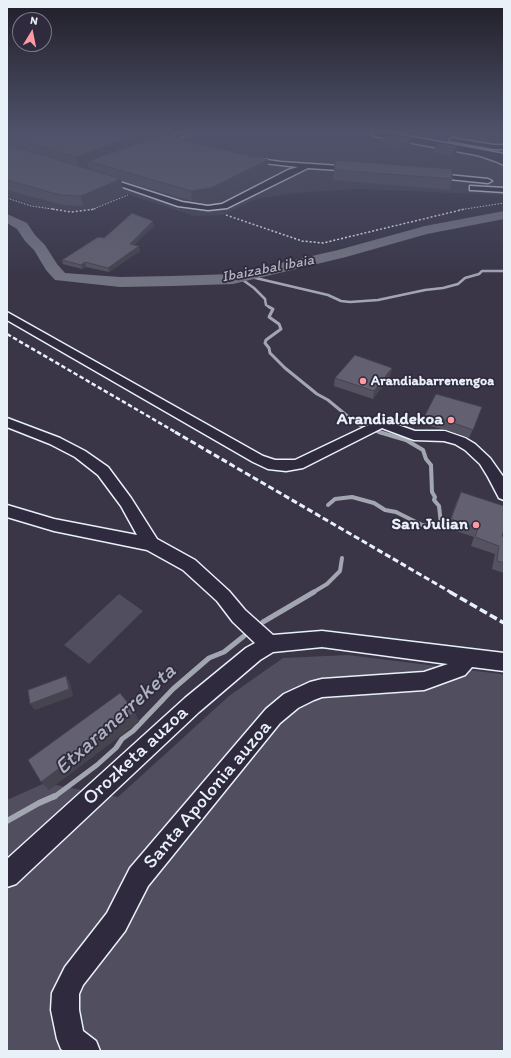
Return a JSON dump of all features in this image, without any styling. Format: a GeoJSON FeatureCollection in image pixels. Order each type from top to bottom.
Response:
{"type":"FeatureCollection","features":[{"type":"Feature","properties":{"kind":"street"},"geometry":{"type":"LineString","coordinates":[[102,182],[170,208],[191,212],[214,212],[271,182]]}},
{"type":"Feature","properties":{"kind":"street"},"geometry":{"type":"LineString","coordinates":[[106,182],[194,207],[208,208],[224,206]]}},
{"type":"Feature","properties":{"kind":"street"},"geometry":{"type":"LineString","coordinates":[[462,182],[462,184],[467,187],[504,190]]}},
{"type":"Feature","properties":{"kind":"street"},"geometry":{"type":"LineString","coordinates":[[7,316],[258,459],[273,465],[286,466],[298,464],[380,423],[414,435],[445,436],[460,441],[470,447],[485,461],[495,475],[504,494]]}},
{"type":"Feature","properties":{"kind":"street"},"geometry":{"type":"LineString","coordinates":[[7,422],[55,441],[80,454],[103,471],[126,502],[151,544]]}},
{"type":"Feature","properties":{"kind":"street"},"geometry":{"type":"LineString","coordinates":[[7,511],[54,525],[151,544],[189,565],[223,596],[239,616],[270,644],[322,639],[467,659],[497,660],[504,662]]}},
{"type":"Feature","properties":{"kind":"street","name":"Orozketa auzoa"},"geometry":{"type":"LineString","coordinates":[[7,875],[192,705],[253,654],[270,644]]}},
{"type":"Feature","properties":{"kind":"street","name":"Santa Apolonia auzoa"},"geometry":{"type":"LineString","coordinates":[[86,1051],[71,1039],[65,1010],[66,993],[74,976],[116,922],[139,877],[273,716],[291,701],[316,690],[349,685],[424,681],[458,669],[467,659]]}},
{"type":"Feature","properties":{"kind":"path"},"geometry":{"type":"LineString","coordinates":[[7,198],[46,210],[85,212],[94,210],[130,194]]}},
{"type":"Feature","properties":{"kind":"path"},"geometry":{"type":"LineString","coordinates":[[214,212],[302,241],[323,243],[460,210],[504,203]]}},
{"type":"Feature","properties":{"kind":"shaded area"},"geometry":{"type":"Polygon","coordinates":[[[7,182],[504,182],[504,195],[357,189],[294,193],[256,199],[223,215],[194,216],[127,194],[94,209],[74,211],[44,209],[7,196],[7,182]]]}},
{"type":"Feature","properties":{"kind":"shaded area"},"geometry":{"type":"Polygon","coordinates":[[[119,594],[143,611],[89,664],[64,645],[119,594]]]}},
{"type":"Feature","properties":{"kind":"shaded area"},"geometry":{"type":"Polygon","coordinates":[[[348,655],[501,674],[504,676],[504,1051],[7,1051],[7,800],[45,783],[118,797],[229,696],[283,658],[348,655]]]}},
{"type":"Feature","properties":{"kind":"building"},"geometry":{"type":"Polygon","coordinates":[[[15,182],[113,182],[81,196],[60,195],[15,182]]]}},
{"type":"Feature","properties":{"kind":"building"},"geometry":{"type":"Polygon","coordinates":[[[161,182],[222,182],[211,188],[191,191],[161,182]]]}},
{"type":"Feature","properties":{"kind":"building"},"geometry":{"type":"Polygon","coordinates":[[[132,213],[153,221],[130,244],[139,246],[108,268],[85,262],[81,265],[62,260],[98,237],[104,238],[132,213]]]}},
{"type":"Feature","properties":{"kind":"building","name":"Arandiabarrenengoa"},"geometry":{"type":"Polygon","coordinates":[[[355,355],[392,368],[374,391],[335,378],[355,355]]]}},
{"type":"Feature","properties":{"kind":"building"},"geometry":{"type":"Polygon","coordinates":[[[436,394],[482,407],[473,430],[425,415],[436,394]]]}},
{"type":"Feature","properties":{"kind":"building","name":"San Julian"},"geometry":{"type":"Polygon","coordinates":[[[461,492],[504,506],[504,529],[502,536],[504,537],[504,563],[497,561],[499,546],[475,537],[478,528],[451,519],[461,492]]]}},
{"type":"Feature","properties":{"kind":"building"},"geometry":{"type":"Polygon","coordinates":[[[66,676],[69,689],[30,704],[28,690],[66,676]]]}},
{"type":"Feature","properties":{"kind":"building"},"geometry":{"type":"Polygon","coordinates":[[[120,693],[135,712],[41,782],[28,760],[120,693]]]}},
{"type":"Feature","properties":{"kind":"waterway","name":"Ibaizabal ibaia"},"geometry":{"type":"LineString","coordinates":[[7,218],[22,226],[30,238],[40,248],[51,267],[61,277],[120,282],[233,279],[341,254],[425,230],[504,215]]}},
{"type":"Feature","properties":{"kind":"waterway"},"geometry":{"type":"LineString","coordinates":[[247,276],[328,295],[341,301],[350,302],[378,300],[425,290],[443,288],[458,284],[465,278],[479,274],[482,271],[504,271]]}},
{"type":"Feature","properties":{"kind":"waterway","name":"Etxaranerreketa"},"geometry":{"type":"LineString","coordinates":[[240,278],[254,288],[265,299],[266,305],[271,308]]}},
{"type":"Feature","properties":{"kind":"waterway","name":"Etxaranerreketa"},"geometry":{"type":"LineString","coordinates":[[271,308],[273,309],[269,317],[279,324],[281,329],[266,340],[265,343],[269,348],[270,353],[285,368],[317,394],[328,400],[357,424],[365,427]]}},
{"type":"Feature","properties":{"kind":"waterway","name":"Etxaranerreketa"},"geometry":{"type":"LineString","coordinates":[[372,430],[382,433]]}},
{"type":"Feature","properties":{"kind":"waterway","name":"Etxaranerreketa"},"geometry":{"type":"LineString","coordinates":[[328,505],[335,499],[352,497],[374,503],[385,510],[396,512],[422,525],[434,527],[441,524],[439,506],[434,500],[435,497],[432,492],[431,465],[426,459],[423,450],[406,440],[379,432]]}},
{"type":"Feature","properties":{"kind":"waterway","name":"Etxaranerreketa"},"geometry":{"type":"LineString","coordinates":[[312,593],[327,584],[340,571],[342,558]]}},
{"type":"Feature","properties":{"kind":"waterway","name":"Etxaranerreketa"},"geometry":{"type":"LineString","coordinates":[[263,622],[314,592]]}},
{"type":"Feature","properties":{"kind":"waterway","name":"Etxaranerreketa"},"geometry":{"type":"LineString","coordinates":[[54,797],[97,765],[116,748],[122,739],[133,731],[173,689],[209,658],[224,652],[244,636]]}},
{"type":"Feature","properties":{"kind":"waterway","name":"Etxaranerreketa"},"geometry":{"type":"LineString","coordinates":[[7,821],[55,796]]}},
{"type":"Feature","properties":{"kind":"railway"},"geometry":{"type":"LineString","coordinates":[[7,334],[177,433]]}},
{"type":"Feature","properties":{"kind":"railway"},"geometry":{"type":"LineString","coordinates":[[175,432],[452,593]]}},
{"type":"Feature","properties":{"kind":"railway"},"geometry":{"type":"LineString","coordinates":[[450,592],[504,623]]}},
{"type":"Feature","properties":{"kind":"place","name":"Arandiabarrenengoa"},"geometry":{"type":"Point","coordinates":[363,381]}},
{"type":"Feature","properties":{"kind":"place","name":"Arandialdekoa"},"geometry":{"type":"Point","coordinates":[451,420]}},
{"type":"Feature","properties":{"kind":"place","name":"San Julian"},"geometry":{"type":"Point","coordinates":[476,525]}}]}
